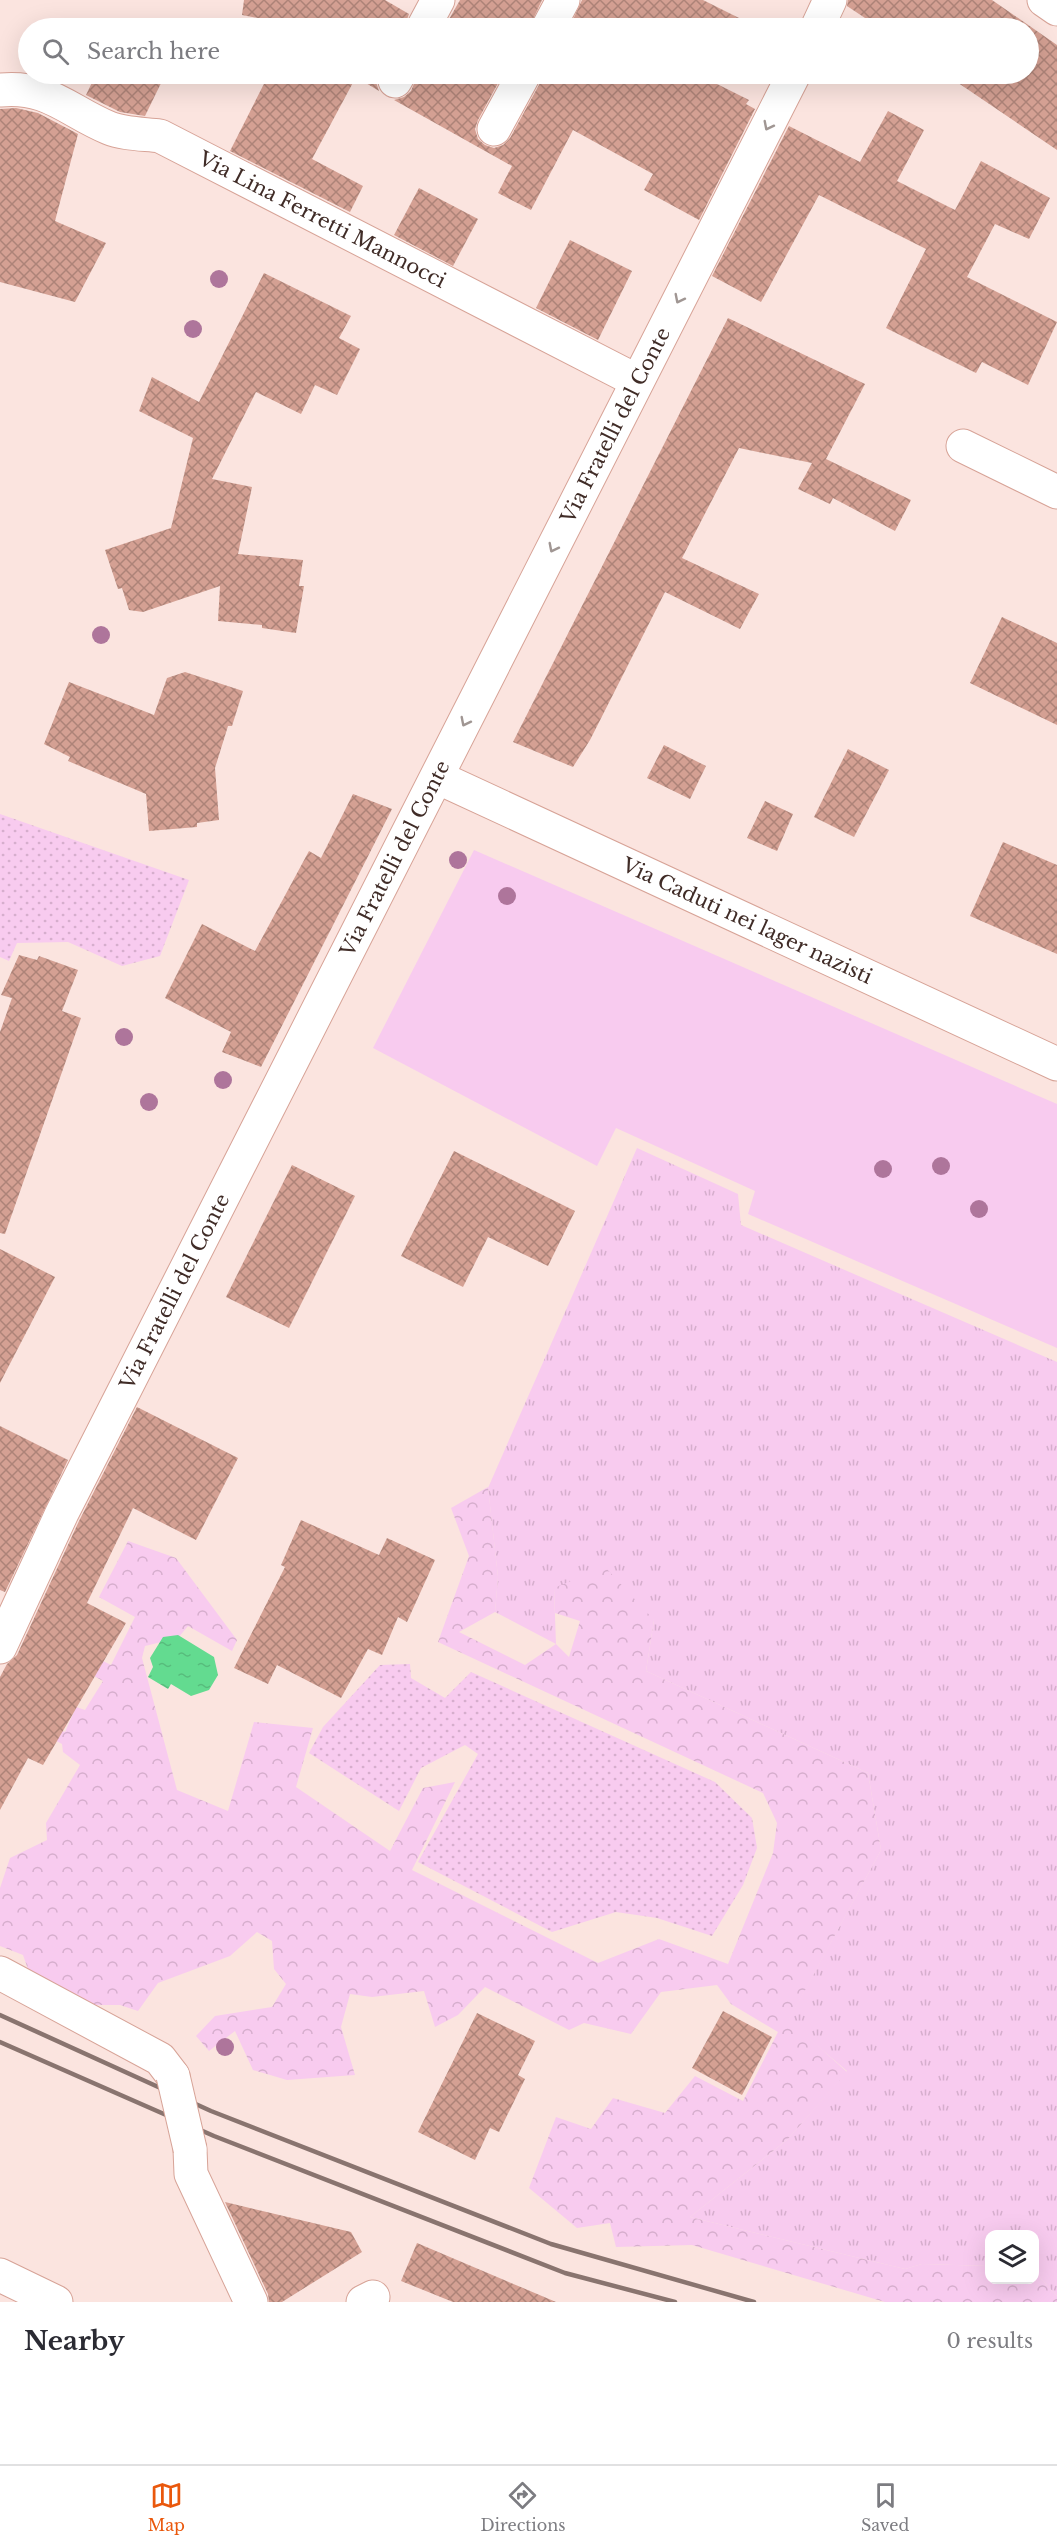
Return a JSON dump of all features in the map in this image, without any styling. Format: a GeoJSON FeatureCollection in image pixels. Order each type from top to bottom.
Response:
{"type":"FeatureCollection","features":[{"type":"Feature","properties":{"kind":"street"},"geometry":{"type":"LineString","coordinates":[[428,18],[438,0]]}},
{"type":"Feature","properties":{"kind":"street"},"geometry":{"type":"LineString","coordinates":[[553,18],[563,0]]}},
{"type":"Feature","properties":{"kind":"street"},"geometry":{"type":"LineString","coordinates":[[822,18],[830,0]]}},
{"type":"Feature","properties":{"kind":"street"},"geometry":{"type":"LineString","coordinates":[[1044,0],[1057,9]]}},
{"type":"Feature","properties":{"kind":"street"},"geometry":{"type":"LineString","coordinates":[[494,129],[519,84]]}},
{"type":"Feature","properties":{"kind":"street","name":"Via Fratelli del Conte"},"geometry":{"type":"LineString","coordinates":[[0,1647],[63,1513],[789,84]]}},
{"type":"Feature","properties":{"kind":"street","name":"Via Lina Ferretti Mannocci"},"geometry":{"type":"LineString","coordinates":[[0,90],[14,88],[41,92],[111,129],[160,136],[637,381]]}},
{"type":"Feature","properties":{"kind":"street"},"geometry":{"type":"LineString","coordinates":[[963,446],[1057,492]]}},
{"type":"Feature","properties":{"kind":"street","name":"Via Caduti nei lager nazisti"},"geometry":{"type":"LineString","coordinates":[[437,777],[1057,1064]]}},
{"type":"Feature","properties":{"kind":"street"},"geometry":{"type":"LineString","coordinates":[[0,1973],[160,2059],[173,2076],[190,2149],[192,2174],[250,2302]]}},
{"type":"Feature","properties":{"kind":"street"},"geometry":{"type":"LineString","coordinates":[[0,2274],[56,2302]]}},
{"type":"Feature","properties":{"kind":"green space"},"geometry":{"type":"Polygon","coordinates":[[[0,814],[189,880],[160,956],[122,966],[68,942],[17,943],[9,961],[0,957],[0,814]]]}},
{"type":"Feature","properties":{"kind":"green space"},"geometry":{"type":"Polygon","coordinates":[[[474,850],[1057,1104],[1057,1348],[748,1214],[755,1191],[616,1128],[597,1166],[373,1048],[474,850]]]}},
{"type":"Feature","properties":{"kind":"green space"},"geometry":{"type":"Polygon","coordinates":[[[637,1148],[738,1194],[741,1225],[1057,1362],[1057,2296],[1039,2276],[1039,2230],[985,2230],[985,2266],[922,2264],[905,2269],[690,2217],[787,2140],[847,2071],[788,2021],[881,1850],[868,1773],[646,1671],[654,1620],[554,1588],[556,1644],[495,1612],[498,1577],[488,1488],[637,1148]]]}},
{"type":"Feature","properties":{"kind":"green space"},"geometry":{"type":"Polygon","coordinates":[[[488,1487],[498,1577],[495,1612],[459,1632],[525,1665],[556,1644],[569,1657],[580,1621],[555,1613],[554,1588],[605,1567],[654,1620],[646,1671],[868,1773],[881,1850],[789,2020],[847,2072],[787,2140],[690,2217],[905,2269],[922,2264],[985,2266],[985,2284],[1039,2284],[1039,2276],[1057,2296],[1057,2302],[885,2302],[692,2245],[616,2247],[610,2223],[577,2228],[529,2188],[556,2117],[591,2129],[613,2098],[665,2113],[695,2076],[743,2101],[778,2032],[731,2004],[717,1985],[661,1992],[631,2034],[584,2023],[569,2030],[485,1987],[458,2015],[435,2027],[424,1991],[372,1997],[350,1994],[341,2027],[355,2075],[287,2080],[253,2070],[235,2031],[209,2051],[196,2036],[215,2016],[272,2007],[286,1984],[274,1969],[272,1941],[257,1932],[230,1956],[158,1983],[138,2011],[120,2005],[78,2005],[34,1986],[23,1955],[0,1946],[0,1888],[10,1858],[47,1840],[46,1823],[80,1765],[63,1752],[62,1744],[43,1734],[47,1725],[65,1732],[76,1707],[85,1710],[103,1681],[94,1676],[103,1661],[111,1665],[135,1617],[99,1597],[128,1541],[176,1558],[237,1640],[232,1651],[188,1626],[178,1638],[145,1646],[142,1658],[177,1790],[228,1811],[254,1722],[313,1728],[296,1787],[390,1851],[423,1788],[455,1782],[412,1870],[598,1963],[659,1939],[728,1964],[773,1853],[777,1823],[763,1793],[438,1642],[469,1556],[451,1508],[488,1487]]]}},
{"type":"Feature","properties":{"kind":"green space"},"geometry":{"type":"Polygon","coordinates":[[[410,1664],[411,1678],[445,1698],[471,1672],[715,1782],[752,1818],[757,1848],[743,1885],[712,1936],[657,1918],[616,1912],[552,1932],[418,1862],[478,1754],[465,1745],[421,1768],[399,1811],[309,1753],[323,1727],[380,1665],[410,1664]]]}},
{"type":"Feature","properties":{"kind":"water"},"geometry":{"type":"Polygon","coordinates":[[[178,1635],[214,1657],[218,1675],[209,1690],[191,1696],[171,1684],[168,1689],[148,1677],[153,1667],[150,1658],[163,1637],[178,1635]]]}},
{"type":"Feature","properties":{"kind":"building"},"geometry":{"type":"Polygon","coordinates":[[[244,0],[385,0],[409,14],[408,18],[257,18],[242,15],[244,0]]]}},
{"type":"Feature","properties":{"kind":"building"},"geometry":{"type":"Polygon","coordinates":[[[460,0],[542,0],[534,18],[450,18],[460,0]]]}},
{"type":"Feature","properties":{"kind":"building"},"geometry":{"type":"Polygon","coordinates":[[[582,0],[703,0],[739,18],[574,18],[582,0]]]}},
{"type":"Feature","properties":{"kind":"building"},"geometry":{"type":"Polygon","coordinates":[[[848,0],[992,0],[1018,18],[865,18],[847,6],[848,0]]]}},
{"type":"Feature","properties":{"kind":"building"},"geometry":{"type":"Polygon","coordinates":[[[1039,33],[1057,45],[1057,150],[960,84],[1039,84],[1039,33]]]}},
{"type":"Feature","properties":{"kind":"building"},"geometry":{"type":"Polygon","coordinates":[[[91,84],[161,84],[145,116],[120,112],[86,95],[91,84]]]}},
{"type":"Feature","properties":{"kind":"building"},"geometry":{"type":"Polygon","coordinates":[[[264,84],[352,84],[312,159],[363,186],[350,212],[230,151],[264,84]]]}},
{"type":"Feature","properties":{"kind":"building"},"geometry":{"type":"Polygon","coordinates":[[[368,84],[377,84],[379,91],[368,84]]]}},
{"type":"Feature","properties":{"kind":"building"},"geometry":{"type":"Polygon","coordinates":[[[414,84],[498,84],[475,129],[478,139],[494,148],[503,145],[510,138],[539,84],[717,84],[749,100],[746,104],[755,109],[699,220],[644,190],[653,174],[573,130],[531,210],[498,193],[512,166],[394,100],[404,97],[411,91],[414,84]]]}},
{"type":"Feature","properties":{"kind":"building"},"geometry":{"type":"Polygon","coordinates":[[[16,108],[38,113],[78,134],[55,221],[106,243],[75,302],[0,282],[0,109],[16,108]]]}},
{"type":"Feature","properties":{"kind":"building"},"geometry":{"type":"Polygon","coordinates":[[[888,111],[924,130],[897,181],[955,210],[981,161],[1050,198],[1029,239],[995,224],[967,277],[1057,322],[1028,385],[982,362],[976,373],[886,328],[926,249],[819,195],[761,302],[712,276],[789,126],[860,162],[888,111]]]}},
{"type":"Feature","properties":{"kind":"building"},"geometry":{"type":"Polygon","coordinates":[[[419,188],[478,219],[453,266],[394,235],[419,188]]]}},
{"type":"Feature","properties":{"kind":"building"},"geometry":{"type":"Polygon","coordinates":[[[570,240],[632,271],[598,340],[536,308],[570,240]]]}},
{"type":"Feature","properties":{"kind":"building"},"geometry":{"type":"Polygon","coordinates":[[[264,273],[351,316],[339,338],[360,349],[337,395],[315,385],[301,414],[256,392],[212,479],[252,487],[238,554],[303,560],[299,586],[304,586],[296,633],[262,628],[262,625],[218,621],[220,586],[143,612],[129,610],[122,588],[118,589],[105,550],[171,528],[193,438],[139,411],[152,377],[199,402],[264,273]]]}},
{"type":"Feature","properties":{"kind":"building"},"geometry":{"type":"Polygon","coordinates":[[[728,318],[865,384],[826,459],[911,500],[895,531],[833,498],[830,504],[798,489],[812,463],[739,448],[682,558],[759,594],[740,629],[665,592],[590,740],[573,767],[513,742],[728,318]]]}},
{"type":"Feature","properties":{"kind":"building"},"geometry":{"type":"Polygon","coordinates":[[[1002,617],[1057,643],[1057,725],[970,683],[1002,617]]]}},
{"type":"Feature","properties":{"kind":"building"},"geometry":{"type":"Polygon","coordinates":[[[185,672],[243,691],[232,726],[228,726],[215,768],[219,820],[197,823],[197,827],[149,831],[146,794],[68,761],[70,757],[44,744],[69,682],[154,715],[167,678],[185,672]]]}},
{"type":"Feature","properties":{"kind":"building"},"geometry":{"type":"Polygon","coordinates":[[[664,745],[706,766],[690,799],[647,778],[664,745]]]}},
{"type":"Feature","properties":{"kind":"building"},"geometry":{"type":"Polygon","coordinates":[[[848,749],[889,770],[854,837],[814,817],[848,749]]]}},
{"type":"Feature","properties":{"kind":"building"},"geometry":{"type":"Polygon","coordinates":[[[353,794],[392,809],[261,1067],[222,1052],[231,1032],[165,998],[202,924],[255,951],[309,851],[321,858],[353,794]]]}},
{"type":"Feature","properties":{"kind":"building"},"geometry":{"type":"Polygon","coordinates":[[[765,801],[793,814],[777,851],[747,838],[765,801]]]}},
{"type":"Feature","properties":{"kind":"building"},"geometry":{"type":"Polygon","coordinates":[[[1003,842],[1057,865],[1057,954],[970,916],[1003,842]]]}},
{"type":"Feature","properties":{"kind":"building"},"geometry":{"type":"Polygon","coordinates":[[[19,955],[37,960],[39,956],[78,970],[62,1011],[81,1018],[5,1234],[0,1233],[0,1032],[12,998],[1,995],[19,955]]]}},
{"type":"Feature","properties":{"kind":"building"},"geometry":{"type":"Polygon","coordinates":[[[454,1151],[575,1211],[548,1266],[488,1237],[463,1287],[401,1256],[454,1151]]]}},
{"type":"Feature","properties":{"kind":"building"},"geometry":{"type":"Polygon","coordinates":[[[292,1165],[355,1196],[289,1328],[226,1297],[292,1165]]]}},
{"type":"Feature","properties":{"kind":"building"},"geometry":{"type":"Polygon","coordinates":[[[0,1249],[55,1277],[0,1383],[0,1249]]]}},
{"type":"Feature","properties":{"kind":"building"},"geometry":{"type":"Polygon","coordinates":[[[137,1407],[238,1458],[196,1540],[133,1508],[87,1603],[126,1623],[43,1765],[28,1758],[0,1810],[0,1677],[7,1664],[17,1655],[79,1521],[137,1407]]]}},
{"type":"Feature","properties":{"kind":"building"},"geometry":{"type":"Polygon","coordinates":[[[0,1426],[68,1460],[5,1592],[0,1590],[0,1426]]]}},
{"type":"Feature","properties":{"kind":"building"},"geometry":{"type":"Polygon","coordinates":[[[301,1520],[379,1555],[387,1538],[435,1560],[407,1622],[398,1617],[382,1655],[368,1649],[341,1698],[277,1665],[268,1684],[234,1668],[285,1567],[281,1565],[301,1520]]]}},
{"type":"Feature","properties":{"kind":"building"},"geometry":{"type":"Polygon","coordinates":[[[723,2011],[772,2037],[742,2095],[692,2068],[723,2011]]]}},
{"type":"Feature","properties":{"kind":"building"},"geometry":{"type":"Polygon","coordinates":[[[477,2013],[535,2041],[518,2075],[525,2079],[499,2132],[490,2128],[475,2160],[418,2132],[477,2013]]]}},
{"type":"Feature","properties":{"kind":"building"},"geometry":{"type":"Polygon","coordinates":[[[225,2202],[351,2232],[362,2252],[282,2302],[269,2302],[268,2294],[225,2202]]]}},
{"type":"Feature","properties":{"kind":"building"},"geometry":{"type":"Polygon","coordinates":[[[417,2243],[556,2302],[453,2302],[401,2281],[417,2243]]]}},
{"type":"Feature","properties":{"kind":"railway"},"geometry":{"type":"LineString","coordinates":[[0,2015],[211,2111],[551,2244],[754,2302]]}},
{"type":"Feature","properties":{"kind":"railway"},"geometry":{"type":"LineString","coordinates":[[0,2042],[214,2136],[565,2273],[675,2302]]}}]}
